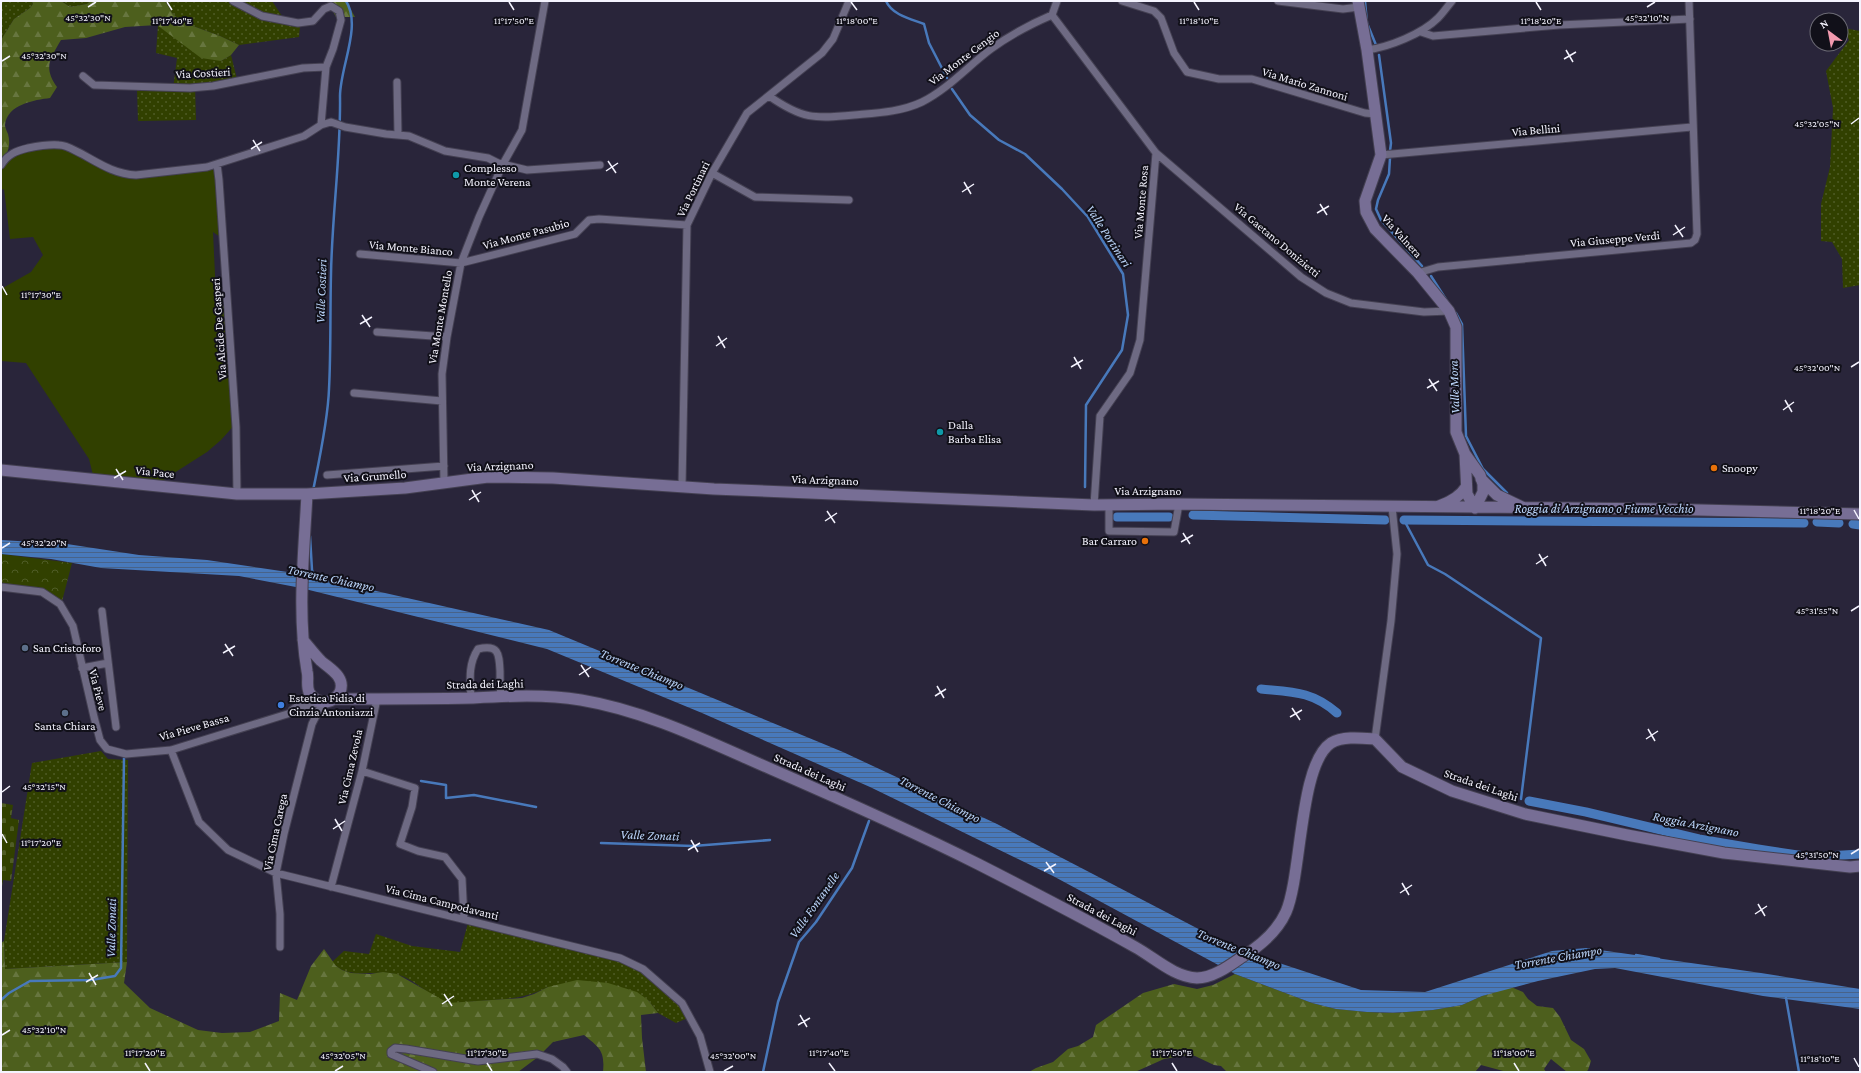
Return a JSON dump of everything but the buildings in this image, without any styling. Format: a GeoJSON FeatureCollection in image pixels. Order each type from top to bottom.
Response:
{"type":"FeatureCollection","features":[{"type":"Feature","properties":{"kind":"street"},"geometry":{"type":"LineString","coordinates":[[233,1],[262,16],[298,23],[313,21],[324,9],[331,6],[335,7],[339,11],[341,20],[326,67],[321,125]]}},
{"type":"Feature","properties":{"kind":"street","name":"Via Monte Montello"},"geometry":{"type":"LineString","coordinates":[[444,483],[442,374],[447,337],[461,263],[502,164],[522,130],[545,1]]}},
{"type":"Feature","properties":{"kind":"street","name":"Via Portinari"},"geometry":{"type":"LineString","coordinates":[[682,486],[687,226],[712,173],[747,113],[822,52],[833,40],[849,1]]}},
{"type":"Feature","properties":{"kind":"street"},"geometry":{"type":"LineString","coordinates":[[1057,1],[1052,14],[1156,153]]}},
{"type":"Feature","properties":{"kind":"street","name":"Via Mario Zannoni"},"geometry":{"type":"LineString","coordinates":[[1122,1],[1154,11],[1161,18],[1174,53],[1187,72],[1219,79],[1252,79],[1365,114],[1376,114]]}},
{"type":"Feature","properties":{"kind":"street"},"geometry":{"type":"LineString","coordinates":[[1278,1],[1343,9],[1358,4]]}},
{"type":"Feature","properties":{"kind":"street"},"geometry":{"type":"LineString","coordinates":[[1367,50],[1378,48],[1420,32],[1438,18],[1452,1]]}},
{"type":"Feature","properties":{"kind":"street","name":"Via Giuseppe Verdi"},"geometry":{"type":"LineString","coordinates":[[1418,273],[1438,267],[1691,243],[1695,240],[1697,234],[1692,127],[1689,1]]}},
{"type":"Feature","properties":{"kind":"street","name":"Via Valnera"},"geometry":{"type":"LineString","coordinates":[[1358,4],[1367,50],[1381,155],[1365,201],[1366,212],[1375,229],[1418,273],[1449,311],[1456,327],[1456,432],[1465,454],[1481,479],[1497,495],[1528,509]]}},
{"type":"Feature","properties":{"kind":"street","name":"Via Monte Cengio"},"geometry":{"type":"LineString","coordinates":[[769,96],[794,112],[822,118],[898,110],[921,102],[944,89],[1007,38],[1052,14]]}},
{"type":"Feature","properties":{"kind":"street"},"geometry":{"type":"LineString","coordinates":[[1420,32],[1433,36],[1559,25],[1690,20]]}},
{"type":"Feature","properties":{"kind":"street","name":"Via Costieri"},"geometry":{"type":"LineString","coordinates":[[83,76],[94,86],[190,88],[241,82],[303,68],[326,67]]}},
{"type":"Feature","properties":{"kind":"street"},"geometry":{"type":"LineString","coordinates":[[397,82],[398,135]]}},
{"type":"Feature","properties":{"kind":"street"},"geometry":{"type":"LineString","coordinates":[[1,165],[5,158],[14,151],[36,146],[60,145],[73,150],[112,171],[125,175],[169,171],[217,164],[304,136],[321,125],[331,122],[345,127],[415,137],[445,152],[488,158],[502,164],[527,170],[600,165]]}},
{"type":"Feature","properties":{"kind":"street","name":"Via Bellini"},"geometry":{"type":"LineString","coordinates":[[1381,155],[1692,127]]}},
{"type":"Feature","properties":{"kind":"street","name":"Via Gaetano Donizietti"},"geometry":{"type":"LineString","coordinates":[[1156,153],[1301,277],[1326,293],[1351,303],[1424,312],[1449,311]]}},
{"type":"Feature","properties":{"kind":"street","name":"Via Monte Rosa"},"geometry":{"type":"LineString","coordinates":[[1094,505],[1100,416],[1130,373],[1140,340],[1156,153]]}},
{"type":"Feature","properties":{"kind":"street","name":"Via Alcide De Gasperi"},"geometry":{"type":"LineString","coordinates":[[217,164],[220,180],[236,426],[237,494]]}},
{"type":"Feature","properties":{"kind":"street"},"geometry":{"type":"LineString","coordinates":[[712,173],[755,197],[849,200]]}},
{"type":"Feature","properties":{"kind":"street","name":"Via Monte Pasubio"},"geometry":{"type":"LineString","coordinates":[[461,263],[575,234],[589,220],[612,220],[687,226]]}},
{"type":"Feature","properties":{"kind":"street","name":"Via Monte Bianco"},"geometry":{"type":"LineString","coordinates":[[360,254],[461,263]]}},
{"type":"Feature","properties":{"kind":"street"},"geometry":{"type":"LineString","coordinates":[[377,332],[447,337]]}},
{"type":"Feature","properties":{"kind":"street"},"geometry":{"type":"LineString","coordinates":[[354,393],[442,401]]}},
{"type":"Feature","properties":{"kind":"street","name":"Via Valnera"},"geometry":{"type":"LineString","coordinates":[[1465,454],[1467,494],[1475,508]]}},
{"type":"Feature","properties":{"kind":"street"},"geometry":{"type":"LineString","coordinates":[[327,475],[444,466]]}},
{"type":"Feature","properties":{"kind":"street","name":"Via Pace"},"geometry":{"type":"LineString","coordinates":[[1,470],[237,494],[307,494]]}},
{"type":"Feature","properties":{"kind":"street","name":"Via Arzignano"},"geometry":{"type":"LineString","coordinates":[[444,483],[488,477],[539,478],[714,489],[1094,505],[1179,504],[1528,509],[1660,509],[1856,514]]}},
{"type":"Feature","properties":{"kind":"street"},"geometry":{"type":"LineString","coordinates":[[1475,508],[1483,492],[1481,479]]}},
{"type":"Feature","properties":{"kind":"street","name":"Via Grumello"},"geometry":{"type":"LineString","coordinates":[[307,494],[404,488],[444,483]]}},
{"type":"Feature","properties":{"kind":"street"},"geometry":{"type":"LineString","coordinates":[[1432,507],[1448,503],[1455,499],[1466,487]]}},
{"type":"Feature","properties":{"kind":"street"},"geometry":{"type":"LineString","coordinates":[[307,494],[302,592],[303,640],[309,679],[309,692],[315,700],[325,701],[338,695],[341,689],[336,673]]}},
{"type":"Feature","properties":{"kind":"street"},"geometry":{"type":"LineString","coordinates":[[1110,504],[1109,531],[1174,532],[1179,504]]}},
{"type":"Feature","properties":{"kind":"street"},"geometry":{"type":"LineString","coordinates":[[1375,739],[1391,621],[1397,554],[1392,507]]}},
{"type":"Feature","properties":{"kind":"street","name":"Via Pieve"},"geometry":{"type":"LineString","coordinates":[[1,587],[42,592],[60,604],[73,626],[100,740],[107,749]]}},
{"type":"Feature","properties":{"kind":"street"},"geometry":{"type":"LineString","coordinates":[[102,612],[116,727]]}},
{"type":"Feature","properties":{"kind":"street"},"geometry":{"type":"LineString","coordinates":[[303,640],[321,661],[336,673],[353,694],[360,699]]}},
{"type":"Feature","properties":{"kind":"street"},"geometry":{"type":"LineString","coordinates":[[471,698],[472,659],[478,649],[488,647],[495,650],[500,656],[501,696]]}},
{"type":"Feature","properties":{"kind":"street"},"geometry":{"type":"LineString","coordinates":[[82,668],[108,663]]}},
{"type":"Feature","properties":{"kind":"street"},"geometry":{"type":"LineString","coordinates":[[309,679],[311,675],[319,669],[324,668],[336,673]]}},
{"type":"Feature","properties":{"kind":"street","name":"Via Pieve Bassa"},"geometry":{"type":"LineString","coordinates":[[287,713],[302,703],[309,692]]}},
{"type":"Feature","properties":{"kind":"street","name":"Strada dei Laghi"},"geometry":{"type":"LineString","coordinates":[[325,701],[377,698],[548,696],[578,699],[610,705],[684,731],[825,793],[979,864],[1137,948],[1169,968],[1187,976],[1198,978],[1208,977],[1218,972],[1254,949],[1276,929],[1286,911],[1292,888],[1308,787],[1314,769],[1326,748],[1333,742],[1343,739],[1375,739],[1402,767],[1452,791],[1525,814],[1628,836],[1724,853],[1850,867],[1860,866]]}},
{"type":"Feature","properties":{"kind":"street","name":"Via Cima Zevola"},"geometry":{"type":"LineString","coordinates":[[331,886],[362,771],[377,698]]}},
{"type":"Feature","properties":{"kind":"street","name":"Via Pieve Bassa"},"geometry":{"type":"LineString","coordinates":[[107,749],[126,754],[171,750],[304,709],[325,701]]}},
{"type":"Feature","properties":{"kind":"street","name":"Via Cima Carega"},"geometry":{"type":"LineString","coordinates":[[280,947],[280,914],[276,872],[284,834],[312,724],[325,701]]}},
{"type":"Feature","properties":{"kind":"street"},"geometry":{"type":"LineString","coordinates":[[304,709],[309,713],[312,724]]}},
{"type":"Feature","properties":{"kind":"street","name":"Via Cima Campodavanti"},"geometry":{"type":"LineString","coordinates":[[171,750],[199,822],[228,850],[276,872],[620,958],[643,969],[682,1003],[700,1036],[710,1072]]}},
{"type":"Feature","properties":{"kind":"street"},"geometry":{"type":"LineString","coordinates":[[362,771],[415,788],[410,815],[400,844],[418,851],[445,857],[462,879],[464,919]]}},
{"type":"Feature","properties":{"kind":"street"},"geometry":{"type":"LineString","coordinates":[[433,1072],[391,1054],[391,1051],[395,1048],[406,1048],[478,1061],[537,1054],[552,1059],[563,1066],[567,1072]]}},
{"type":"Feature","properties":{"kind":"green space"},"geometry":{"type":"Polygon","coordinates":[[[1,1],[32,1],[33,4],[30,8],[14,19],[1,40],[1,1]]]}},
{"type":"Feature","properties":{"kind":"green space"},"geometry":{"type":"Polygon","coordinates":[[[32,1],[61,1],[70,7],[87,4],[90,1],[165,1],[172,13],[182,22],[220,36],[239,45],[231,55],[221,61],[201,58],[157,25],[125,27],[86,38],[61,40],[51,58],[49,68],[50,74],[57,87],[50,98],[23,104],[11,112],[5,125],[9,138],[9,146],[1,163],[1,40],[14,19],[30,8],[33,4],[32,1]]]}},
{"type":"Feature","properties":{"kind":"green space"},"geometry":{"type":"Polygon","coordinates":[[[61,1],[90,1],[87,4],[70,7],[61,1]]]}},
{"type":"Feature","properties":{"kind":"green space"},"geometry":{"type":"Polygon","coordinates":[[[165,1],[272,1],[286,22],[300,26],[299,37],[239,45],[220,36],[182,22],[172,13],[165,1]]]}},
{"type":"Feature","properties":{"kind":"green space"},"geometry":{"type":"Polygon","coordinates":[[[327,1],[346,1],[355,17],[336,17],[327,1]]]}},
{"type":"Feature","properties":{"kind":"green space"},"geometry":{"type":"Polygon","coordinates":[[[158,25],[221,61],[231,55],[237,79],[217,83],[195,84],[196,120],[138,121],[137,89],[173,89],[177,58],[156,53],[158,25]]]}},
{"type":"Feature","properties":{"kind":"green space"},"geometry":{"type":"Polygon","coordinates":[[[1849,29],[1860,31],[1860,285],[1843,288],[1842,259],[1832,242],[1821,241],[1821,204],[1830,167],[1833,108],[1826,71],[1840,52],[1849,52],[1849,29]]]}},
{"type":"Feature","properties":{"kind":"green space"},"geometry":{"type":"Polygon","coordinates":[[[60,144],[104,164],[132,173],[217,166],[223,239],[213,232],[216,296],[224,301],[228,356],[238,421],[221,440],[207,452],[160,482],[93,475],[89,459],[26,363],[1,361],[1,289],[31,272],[43,255],[33,237],[10,239],[4,189],[1,190],[1,166],[7,156],[60,144]]]}},
{"type":"Feature","properties":{"kind":"green space"},"geometry":{"type":"Polygon","coordinates":[[[1,554],[72,563],[60,609],[46,597],[39,594],[19,589],[1,589],[1,554]]]}},
{"type":"Feature","properties":{"kind":"green space"},"geometry":{"type":"Polygon","coordinates":[[[101,751],[108,759],[128,760],[127,962],[5,969],[4,941],[32,763],[101,751]]]}},
{"type":"Feature","properties":{"kind":"green space"},"geometry":{"type":"Polygon","coordinates":[[[1,803],[13,805],[11,818],[19,820],[11,881],[3,880],[1,893],[1,803]]]}},
{"type":"Feature","properties":{"kind":"green space"},"geometry":{"type":"Polygon","coordinates":[[[468,923],[479,927],[622,960],[643,970],[675,999],[690,1017],[676,1023],[658,1013],[648,1000],[548,987],[538,992],[519,997],[448,1004],[402,976],[387,973],[353,973],[338,968],[332,962],[344,951],[369,954],[376,934],[412,946],[460,952],[468,923]]]}},
{"type":"Feature","properties":{"kind":"green space"},"geometry":{"type":"Polygon","coordinates":[[[4,941],[5,969],[127,962],[124,983],[150,1008],[198,1030],[222,1033],[250,1032],[279,1021],[280,993],[297,1000],[311,966],[324,949],[336,966],[342,970],[351,973],[370,974],[383,972],[397,974],[448,1003],[522,998],[548,987],[577,980],[608,983],[637,992],[648,1000],[658,1013],[641,1015],[646,1072],[603,1072],[603,1059],[600,1050],[584,1035],[553,1042],[538,1057],[518,1072],[1,1072],[1,943],[4,941]]]}},
{"type":"Feature","properties":{"kind":"green space"},"geometry":{"type":"Polygon","coordinates":[[[1235,974],[1312,1003],[1336,1009],[1367,1012],[1393,1013],[1433,1010],[1462,1005],[1482,996],[1511,987],[1523,992],[1528,999],[1537,1006],[1553,1008],[1560,1017],[1571,1040],[1584,1049],[1591,1061],[1586,1072],[1567,1072],[1551,1059],[1544,1069],[1546,1072],[1507,1072],[1481,1065],[1475,1072],[1232,1072],[1226,1071],[1221,1066],[1214,1065],[1195,1056],[1188,1055],[1164,1059],[1135,1072],[1029,1072],[1053,1062],[1068,1049],[1078,1046],[1093,1037],[1096,1025],[1143,993],[1174,984],[1197,989],[1213,985],[1235,974]]]}},
{"type":"Feature","properties":{"kind":"water"},"geometry":{"type":"Polygon","coordinates":[[[1,540],[67,544],[139,555],[207,560],[301,574],[549,630],[843,752],[997,824],[1237,949],[1361,990],[1425,992],[1552,951],[1586,948],[1860,989],[1860,1009],[1763,996],[1615,968],[1595,969],[1538,981],[1482,996],[1462,1005],[1433,1010],[1393,1013],[1367,1012],[1336,1009],[1312,1003],[1235,974],[1053,876],[870,787],[702,713],[547,649],[301,588],[239,576],[101,568],[51,559],[1,554],[1,540]]]}},
{"type":"Feature","properties":{"kind":"waterway","name":"Valle Costieri"},"geometry":{"type":"LineString","coordinates":[[313,491],[323,440],[328,401],[332,252],[339,140],[340,96],[352,22],[346,1]]}},
{"type":"Feature","properties":{"kind":"waterway","name":"Valle Portinari"},"geometry":{"type":"LineString","coordinates":[[886,1],[897,13],[924,24],[929,43],[947,78]]}},
{"type":"Feature","properties":{"kind":"waterway","name":"Valle Mora"},"geometry":{"type":"LineString","coordinates":[[1365,1],[1367,23],[1376,45]]}},
{"type":"Feature","properties":{"kind":"waterway","name":"Valle Mora"},"geometry":{"type":"LineString","coordinates":[[1379,55],[1391,143],[1390,151]]}},
{"type":"Feature","properties":{"kind":"waterway","name":"Valle Portinari"},"geometry":{"type":"LineString","coordinates":[[952,89],[970,115],[999,140],[1025,154],[1062,189],[1088,217],[1123,274],[1128,315],[1122,350],[1086,405],[1085,487]]}},
{"type":"Feature","properties":{"kind":"waterway","name":"Valle Mora"},"geometry":{"type":"LineString","coordinates":[[1390,158],[1389,174],[1378,200],[1376,209],[1381,220],[1422,266]]}},
{"type":"Feature","properties":{"kind":"waterway","name":"Valle Mora"},"geometry":{"type":"LineString","coordinates":[[1431,276],[1447,301]]}},
{"type":"Feature","properties":{"kind":"waterway","name":"Valle Mora"},"geometry":{"type":"LineString","coordinates":[[1456,313],[1462,324],[1466,436],[1483,469],[1507,493]]}},
{"type":"Feature","properties":{"kind":"waterway","name":"Roggia di Arzignano o Fiume Vecchio"},"geometry":{"type":"LineString","coordinates":[[1193,515],[1385,520]]}},
{"type":"Feature","properties":{"kind":"waterway","name":"Roggia di Arzignano o Fiume Vecchio"},"geometry":{"type":"LineString","coordinates":[[1117,517],[1169,517]]}},
{"type":"Feature","properties":{"kind":"waterway"},"geometry":{"type":"LineString","coordinates":[[1404,520],[1428,565],[1445,574],[1541,638],[1521,799]]}},
{"type":"Feature","properties":{"kind":"waterway","name":"Roggia di Arzignano o Fiume Vecchio"},"geometry":{"type":"LineString","coordinates":[[1404,520],[1804,523]]}},
{"type":"Feature","properties":{"kind":"waterway","name":"Roggia di Arzignano o Fiume Vecchio"},"geometry":{"type":"LineString","coordinates":[[1817,522],[1839,523]]}},
{"type":"Feature","properties":{"kind":"waterway","name":"Roggia di Arzignano o Fiume Vecchio"},"geometry":{"type":"LineString","coordinates":[[1853,524],[1860,525]]}},
{"type":"Feature","properties":{"kind":"waterway","name":"Valle Costieri"},"geometry":{"type":"LineString","coordinates":[[310,536],[312,570],[316,580]]}},
{"type":"Feature","properties":{"kind":"waterway","name":"Roggia Arzignano"},"geometry":{"type":"LineString","coordinates":[[1261,689],[1301,694],[1319,700],[1337,713]]}},
{"type":"Feature","properties":{"kind":"waterway","name":"Valle Zonati"},"geometry":{"type":"LineString","coordinates":[[1,1000],[9,993],[30,981],[91,980],[115,976],[121,968],[124,758]]}},
{"type":"Feature","properties":{"kind":"waterway","name":"Valle Zonati"},"geometry":{"type":"LineString","coordinates":[[421,781],[446,785],[446,798],[474,795],[536,807]]}},
{"type":"Feature","properties":{"kind":"waterway","name":"Roggia Arzignano"},"geometry":{"type":"LineString","coordinates":[[1529,801],[1586,812],[1699,839],[1758,849],[1811,857],[1860,854]]}},
{"type":"Feature","properties":{"kind":"waterway","name":"Valle Fontanelle"},"geometry":{"type":"LineString","coordinates":[[763,1072],[778,1002],[799,942],[816,922],[852,868],[869,821]]}},
{"type":"Feature","properties":{"kind":"waterway","name":"Valle Zonati"},"geometry":{"type":"LineString","coordinates":[[601,843],[693,846],[770,840]]}},
{"type":"Feature","properties":{"kind":"waterway","name":"Torrente Chiampo"},"geometry":{"type":"LineString","coordinates":[[1636,955],[1659,959]]}},
{"type":"Feature","properties":{"kind":"waterway"},"geometry":{"type":"LineString","coordinates":[[1786,998],[1799,1072]]}},
{"type":"Feature","properties":{"kind":"place","name":"Complesso Monte Verena"},"geometry":{"type":"Point","coordinates":[456,175]}},
{"type":"Feature","properties":{"kind":"place","name":"Dalla Barba Elisa"},"geometry":{"type":"Point","coordinates":[940,432]}},
{"type":"Feature","properties":{"kind":"place","name":"Snoopy"},"geometry":{"type":"Point","coordinates":[1714,468]}},
{"type":"Feature","properties":{"kind":"place","name":"Bar Carraro"},"geometry":{"type":"Point","coordinates":[1145,541]}},
{"type":"Feature","properties":{"kind":"place","name":"San Cristoforo"},"geometry":{"type":"Point","coordinates":[25,648]}},
{"type":"Feature","properties":{"kind":"place","name":"Estetica Fidia di Cinzia Antoniazzi"},"geometry":{"type":"Point","coordinates":[281,705]}},
{"type":"Feature","properties":{"kind":"place","name":"Santa Chiara"},"geometry":{"type":"Point","coordinates":[65,713]}}]}
